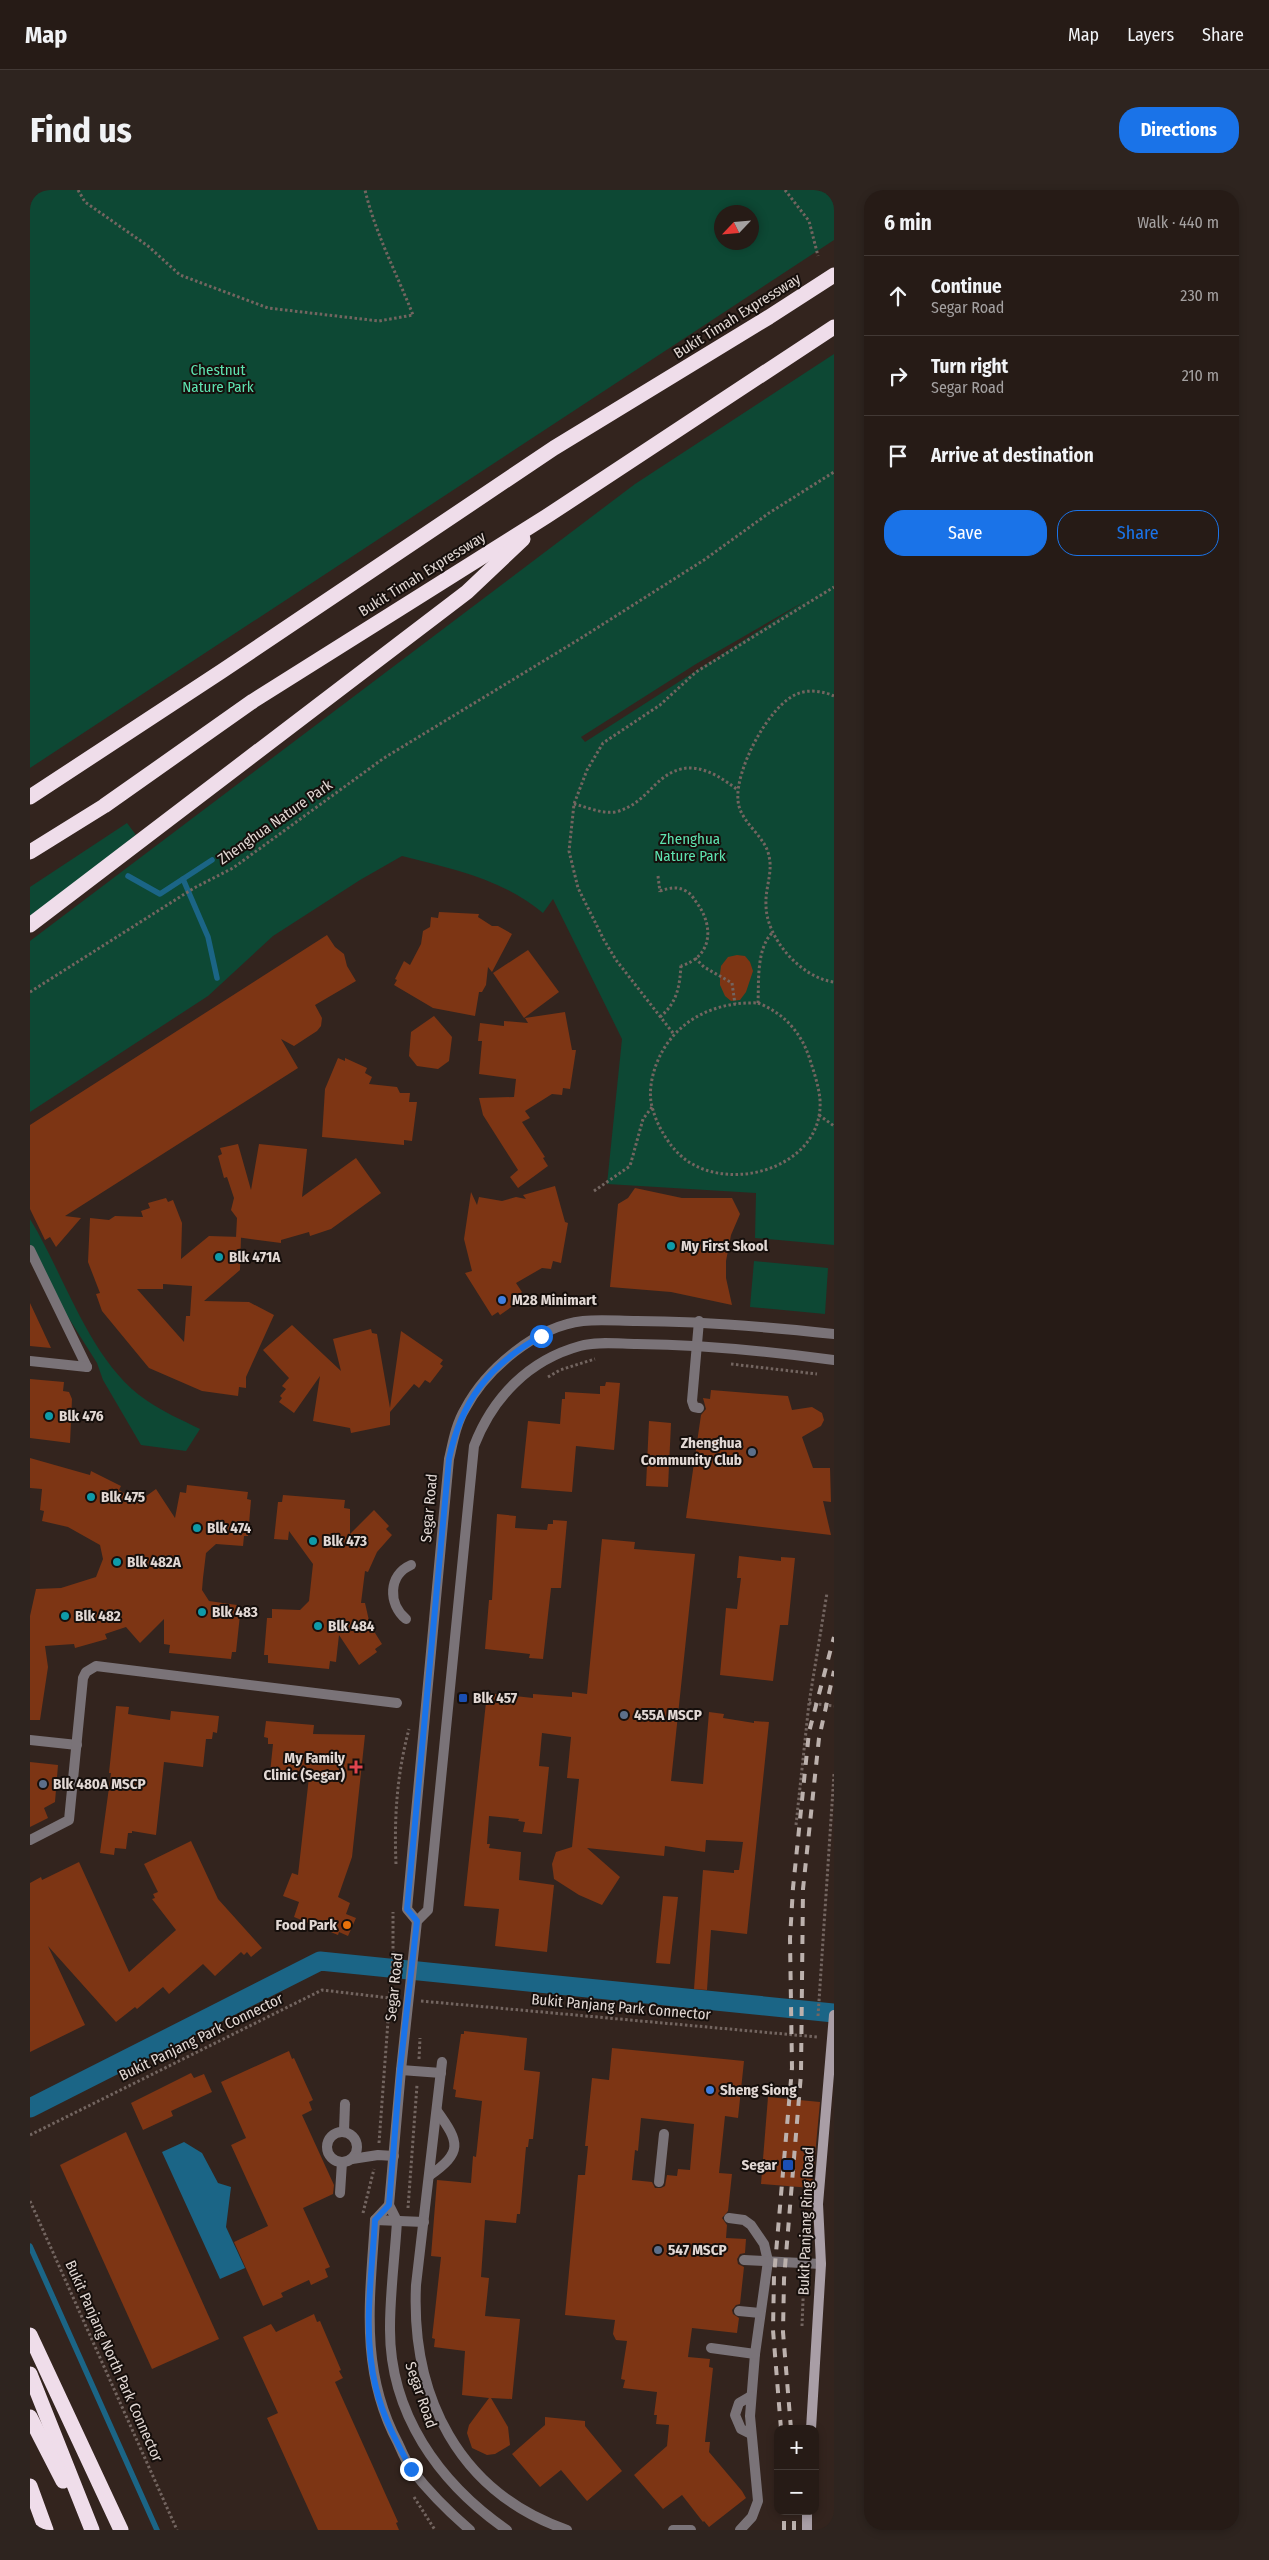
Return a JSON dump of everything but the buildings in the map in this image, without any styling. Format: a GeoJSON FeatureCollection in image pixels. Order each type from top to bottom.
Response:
{"type":"FeatureCollection","features":[{"type":"Feature","properties":{"kind":"highway","name":"Bukit Timah Expressway"},"geometry":{"type":"LineString","coordinates":[[30,797],[222,672],[554,448],[770,317],[834,275]]}},
{"type":"Feature","properties":{"kind":"highway","name":"Bukit Timah Expressway"},"geometry":{"type":"LineString","coordinates":[[30,852],[104,806],[253,701],[547,516],[834,327]]}},
{"type":"Feature","properties":{"kind":"highway"},"geometry":{"type":"LineString","coordinates":[[30,925],[467,592],[547,516]]}},
{"type":"Feature","properties":{"kind":"highway"},"geometry":{"type":"LineString","coordinates":[[30,2335],[121,2530]]}},
{"type":"Feature","properties":{"kind":"highway"},"geometry":{"type":"LineString","coordinates":[[30,2374],[92,2530]]}},
{"type":"Feature","properties":{"kind":"highway"},"geometry":{"type":"LineString","coordinates":[[30,2417],[88,2530]]}},
{"type":"Feature","properties":{"kind":"highway"},"geometry":{"type":"LineString","coordinates":[[30,2486],[46,2530]]}},
{"type":"Feature","properties":{"kind":"main road","name":"Bukit Panjang Ring Road"},"geometry":{"type":"LineString","coordinates":[[811,2425],[821,2264],[818,2204],[834,2015]]}},
{"type":"Feature","properties":{"kind":"main road"},"geometry":{"type":"LineString","coordinates":[[807,2530],[808,2515]]}},
{"type":"Feature","properties":{"kind":"street"},"geometry":{"type":"LineString","coordinates":[[30,1250],[87,1367],[30,1361]]}},
{"type":"Feature","properties":{"kind":"street","name":"Segar Road"},"geometry":{"type":"LineString","coordinates":[[417,1921],[407,1909],[449,1459],[454,1432],[464,1409],[482,1382],[502,1362],[526,1344],[560,1328],[582,1321],[699,1321],[834,1334]]}},
{"type":"Feature","properties":{"kind":"street"},"geometry":{"type":"LineString","coordinates":[[699,1321],[692,1401],[694,1407],[699,1408]]}},
{"type":"Feature","properties":{"kind":"street","name":"Segar Road"},"geometry":{"type":"LineString","coordinates":[[389,2205],[400,2070],[417,1921],[428,1910],[471,1462],[474,1446],[483,1423],[512,1384],[535,1366],[555,1355],[582,1345],[697,1345],[834,1360]]}},
{"type":"Feature","properties":{"kind":"street"},"geometry":{"type":"LineString","coordinates":[[406,1618],[396,1606],[393,1590],[398,1574],[411,1565]]}},
{"type":"Feature","properties":{"kind":"street"},"geometry":{"type":"LineString","coordinates":[[30,1840],[69,1820],[82,1678],[88,1670],[96,1666],[397,1703]]}},
{"type":"Feature","properties":{"kind":"street"},"geometry":{"type":"LineString","coordinates":[[30,1740],[77,1745]]}},
{"type":"Feature","properties":{"kind":"street"},"geometry":{"type":"LineString","coordinates":[[442,2062],[415,2307],[424,2375],[435,2411],[466,2461],[484,2481],[529,2515],[567,2530]]}},
{"type":"Feature","properties":{"kind":"street"},"geometry":{"type":"LineString","coordinates":[[400,2070],[441,2073]]}},
{"type":"Feature","properties":{"kind":"street"},"geometry":{"type":"LineString","coordinates":[[344,2132],[345,2104]]}},
{"type":"Feature","properties":{"kind":"street"},"geometry":{"type":"LineString","coordinates":[[429,2176],[446,2164],[454,2148],[450,2130],[437,2111]]}},
{"type":"Feature","properties":{"kind":"street"},"geometry":{"type":"LineString","coordinates":[[378,2155],[358,2145],[353,2136],[344,2132],[331,2137],[327,2146],[332,2158],[347,2161],[378,2155],[394,2156]]}},
{"type":"Feature","properties":{"kind":"street"},"geometry":{"type":"LineString","coordinates":[[660,2182],[664,2134]]}},
{"type":"Feature","properties":{"kind":"street"},"geometry":{"type":"LineString","coordinates":[[340,2193],[347,2161],[355,2155],[358,2145]]}},
{"type":"Feature","properties":{"kind":"street"},"geometry":{"type":"LineString","coordinates":[[402,2221],[389,2205],[375,2220],[368,2326],[370,2356],[376,2388],[389,2426],[411,2469],[444,2507],[470,2530]]}},
{"type":"Feature","properties":{"kind":"street"},"geometry":{"type":"LineString","coordinates":[[729,2218],[744,2220],[751,2225],[764,2244],[768,2261],[754,2354],[751,2396],[751,2434],[758,2502],[752,2517],[740,2530]]}},
{"type":"Feature","properties":{"kind":"street"},"geometry":{"type":"LineString","coordinates":[[375,2220],[424,2222]]}},
{"type":"Feature","properties":{"kind":"street","name":"Segar Road"},"geometry":{"type":"LineString","coordinates":[[402,2221],[390,2329],[395,2372],[410,2418],[428,2454],[456,2489],[489,2518],[507,2530]]}},
{"type":"Feature","properties":{"kind":"street"},"geometry":{"type":"LineString","coordinates":[[744,2260],[821,2264]]}},
{"type":"Feature","properties":{"kind":"street"},"geometry":{"type":"LineString","coordinates":[[740,2310],[760,2313]]}},
{"type":"Feature","properties":{"kind":"street"},"geometry":{"type":"LineString","coordinates":[[712,2348],[754,2354]]}},
{"type":"Feature","properties":{"kind":"street"},"geometry":{"type":"LineString","coordinates":[[751,2396],[739,2403],[735,2416],[741,2429],[751,2434]]}},
{"type":"Feature","properties":{"kind":"street"},"geometry":{"type":"LineString","coordinates":[[672,2530],[692,2530]]}},
{"type":"Feature","properties":{"kind":"path"},"geometry":{"type":"LineString","coordinates":[[78,190],[85,202],[148,246],[180,275],[268,308],[379,321],[413,315],[374,224],[365,190]]}},
{"type":"Feature","properties":{"kind":"path"},"geometry":{"type":"LineString","coordinates":[[785,190],[809,221],[818,256]]}},
{"type":"Feature","properties":{"kind":"path","name":"Zhenghua Nature Park"},"geometry":{"type":"LineString","coordinates":[[30,992],[182,895],[233,868],[384,758],[617,615],[834,472]]}},
{"type":"Feature","properties":{"kind":"path"},"geometry":{"type":"LineString","coordinates":[[673,1033],[612,953],[578,888],[569,851],[574,804],[587,770],[603,743],[660,706],[696,672],[834,587]]}},
{"type":"Feature","properties":{"kind":"path"},"geometry":{"type":"LineString","coordinates":[[834,696],[809,691],[797,694],[783,702],[760,734],[745,766],[738,790],[738,802],[742,813],[769,853],[770,880],[766,908],[773,932],[779,943],[799,965],[821,979],[834,982]]}},
{"type":"Feature","properties":{"kind":"path"},"geometry":{"type":"LineString","coordinates":[[574,804],[605,812],[624,809],[640,800],[665,777],[685,768],[698,768],[710,772],[738,790]]}},
{"type":"Feature","properties":{"kind":"path"},"geometry":{"type":"LineString","coordinates":[[658,876],[660,892],[672,887],[686,891],[705,916],[709,936],[695,958],[681,965],[678,992],[673,1004],[660,1017]]}},
{"type":"Feature","properties":{"kind":"path"},"geometry":{"type":"LineString","coordinates":[[758,1003],[762,954],[768,936],[773,932]]}},
{"type":"Feature","properties":{"kind":"path"},"geometry":{"type":"LineString","coordinates":[[695,958],[704,968],[732,983],[735,1004]]}},
{"type":"Feature","properties":{"kind":"path"},"geometry":{"type":"LineString","coordinates":[[758,1003],[771,1008],[797,1031],[804,1043],[818,1086],[820,1101],[819,1115],[811,1136],[795,1154],[766,1170],[733,1176],[699,1167],[686,1160],[664,1134],[652,1107],[650,1092],[653,1073],[659,1057],[673,1033],[701,1014],[735,1004],[758,1003]]}},
{"type":"Feature","properties":{"kind":"path"},"geometry":{"type":"LineString","coordinates":[[594,1190],[630,1166],[643,1119],[652,1107]]}},
{"type":"Feature","properties":{"kind":"path"},"geometry":{"type":"LineString","coordinates":[[819,1115],[834,1126]]}},
{"type":"Feature","properties":{"kind":"path"},"geometry":{"type":"LineString","coordinates":[[546,1378],[560,1370],[597,1358]]}},
{"type":"Feature","properties":{"kind":"path"},"geometry":{"type":"LineString","coordinates":[[722,1363],[824,1374]]}},
{"type":"Feature","properties":{"kind":"path"},"geometry":{"type":"LineString","coordinates":[[796,1826],[809,1703],[827,1593]]}},
{"type":"Feature","properties":{"kind":"path"},"geometry":{"type":"LineString","coordinates":[[809,1703],[834,1706]]}},
{"type":"Feature","properties":{"kind":"path"},"geometry":{"type":"LineString","coordinates":[[818,2026],[834,1774]]}},
{"type":"Feature","properties":{"kind":"path"},"geometry":{"type":"LineString","coordinates":[[363,2206],[378,2155],[393,1953],[393,1908]]}},
{"type":"Feature","properties":{"kind":"path","name":"Bukit Panjang Park Connector"},"geometry":{"type":"LineString","coordinates":[[30,2135],[322,1990],[389,1998]]}},
{"type":"Feature","properties":{"kind":"path"},"geometry":{"type":"LineString","coordinates":[[422,2010],[424,1992]]}},
{"type":"Feature","properties":{"kind":"path","name":"Bukit Panjang Park Connector"},"geometry":{"type":"LineString","coordinates":[[423,2001],[817,2037]]}},
{"type":"Feature","properties":{"kind":"path"},"geometry":{"type":"LineString","coordinates":[[402,2221],[420,2036]]}},
{"type":"Feature","properties":{"kind":"path","name":"Bukit Panjang North Park Connector"},"geometry":{"type":"LineString","coordinates":[[30,2201],[177,2530]]}},
{"type":"Feature","properties":{"kind":"green space","name":"Chestnut Nature Park"},"geometry":{"type":"Polygon","coordinates":[[[30,190],[834,190],[834,240],[30,768],[30,190]]]}},
{"type":"Feature","properties":{"kind":"green space"},"geometry":{"type":"Polygon","coordinates":[[[834,354],[834,1245],[755,1238],[756,1193],[607,1184],[622,1039],[553,899],[543,913],[528,901],[494,883],[402,856],[360,880],[273,936],[208,996],[30,1112],[30,941],[635,484],[834,354]],[[805,601],[696,664],[581,737],[585,742],[805,601]]]}},
{"type":"Feature","properties":{"kind":"green space"},"geometry":{"type":"Polygon","coordinates":[[[127,823],[136,835],[30,917],[30,887],[127,823]]]}},
{"type":"Feature","properties":{"kind":"green space"},"geometry":{"type":"Polygon","coordinates":[[[30,1219],[80,1317],[109,1364],[126,1384],[146,1400],[200,1429],[186,1451],[141,1445],[103,1380],[97,1363],[30,1257],[30,1219]]]}},
{"type":"Feature","properties":{"kind":"green space"},"geometry":{"type":"Polygon","coordinates":[[[754,1261],[828,1268],[825,1314],[750,1307],[754,1261]]]}},
{"type":"Feature","properties":{"kind":"water"},"geometry":{"type":"Polygon","coordinates":[[[184,2142],[202,2153],[218,2183],[231,2187],[226,2227],[245,2268],[220,2279],[162,2152],[184,2142]]]}},
{"type":"Feature","properties":{"kind":"waterway"},"geometry":{"type":"LineString","coordinates":[[128,876],[160,894],[212,860]]}},
{"type":"Feature","properties":{"kind":"waterway"},"geometry":{"type":"LineString","coordinates":[[183,879],[208,937],[217,978]]}},
{"type":"Feature","properties":{"kind":"waterway"},"geometry":{"type":"LineString","coordinates":[[30,2108],[320,1961],[834,2013]]}},
{"type":"Feature","properties":{"kind":"waterway"},"geometry":{"type":"LineString","coordinates":[[30,2246],[157,2530]]}},
{"type":"Feature","properties":{"kind":"railway"},"geometry":{"type":"LineString","coordinates":[[781,2425],[773,2330],[774,2276],[792,2068],[790,1939],[793,1888],[809,1732],[834,1637]]}},
{"type":"Feature","properties":{"kind":"railway"},"geometry":{"type":"LineString","coordinates":[[791,2425],[783,2332],[784,2279],[801,2074],[803,1889],[819,1738],[834,1671]]}},
{"type":"Feature","properties":{"kind":"railway"},"geometry":{"type":"LineString","coordinates":[[784,2515],[784,2530]]}},
{"type":"Feature","properties":{"kind":"railway"},"geometry":{"type":"LineString","coordinates":[[794,2515],[794,2530]]}},
{"type":"Feature","properties":{"kind":"place","name":"My First Skool"},"geometry":{"type":"Point","coordinates":[671,1246]}},
{"type":"Feature","properties":{"kind":"place","name":"Blk 471A"},"geometry":{"type":"Point","coordinates":[219,1257]}},
{"type":"Feature","properties":{"kind":"place","name":"M28 Minimart"},"geometry":{"type":"Point","coordinates":[502,1300]}},
{"type":"Feature","properties":{"kind":"place","name":"Blk 476"},"geometry":{"type":"Point","coordinates":[49,1416]}},
{"type":"Feature","properties":{"kind":"place","name":"Zhenghua Community Club"},"geometry":{"type":"Point","coordinates":[752,1452]}},
{"type":"Feature","properties":{"kind":"place","name":"Blk 475"},"geometry":{"type":"Point","coordinates":[91,1497]}},
{"type":"Feature","properties":{"kind":"place","name":"Blk 474"},"geometry":{"type":"Point","coordinates":[197,1528]}},
{"type":"Feature","properties":{"kind":"place","name":"Blk 473"},"geometry":{"type":"Point","coordinates":[313,1541]}},
{"type":"Feature","properties":{"kind":"place","name":"Blk 482A"},"geometry":{"type":"Point","coordinates":[117,1562]}},
{"type":"Feature","properties":{"kind":"place","name":"Blk 483"},"geometry":{"type":"Point","coordinates":[202,1612]}},
{"type":"Feature","properties":{"kind":"place","name":"Blk 482"},"geometry":{"type":"Point","coordinates":[65,1616]}},
{"type":"Feature","properties":{"kind":"place","name":"Blk 484"},"geometry":{"type":"Point","coordinates":[318,1626]}},
{"type":"Feature","properties":{"kind":"place","name":"Blk 457"},"geometry":{"type":"Point","coordinates":[463,1698]}},
{"type":"Feature","properties":{"kind":"place","name":"455A MSCP"},"geometry":{"type":"Point","coordinates":[624,1715]}},
{"type":"Feature","properties":{"kind":"place","name":"My Family Clinic (Segar)"},"geometry":{"type":"Point","coordinates":[356,1767]}},
{"type":"Feature","properties":{"kind":"place","name":"Blk 480A MSCP"},"geometry":{"type":"Point","coordinates":[43,1784]}},
{"type":"Feature","properties":{"kind":"place","name":"Food Park"},"geometry":{"type":"Point","coordinates":[347,1925]}},
{"type":"Feature","properties":{"kind":"place","name":"Sheng Siong"},"geometry":{"type":"Point","coordinates":[710,2090]}},
{"type":"Feature","properties":{"kind":"place","name":"Segar"},"geometry":{"type":"Point","coordinates":[788,2165]}},
{"type":"Feature","properties":{"kind":"place","name":"547 MSCP"},"geometry":{"type":"Point","coordinates":[658,2250]}},
{"type":"Feature","properties":{"kind":"route"},"geometry":{"type":"LineString","coordinates":[[411,2469],[389,2426],[376,2388],[370,2356],[368,2326],[375,2220],[389,2205],[400,2070],[417,1921],[407,1909],[449,1459],[454,1432],[464,1409],[482,1382],[502,1362],[526,1344],[541,1336]]}}]}
